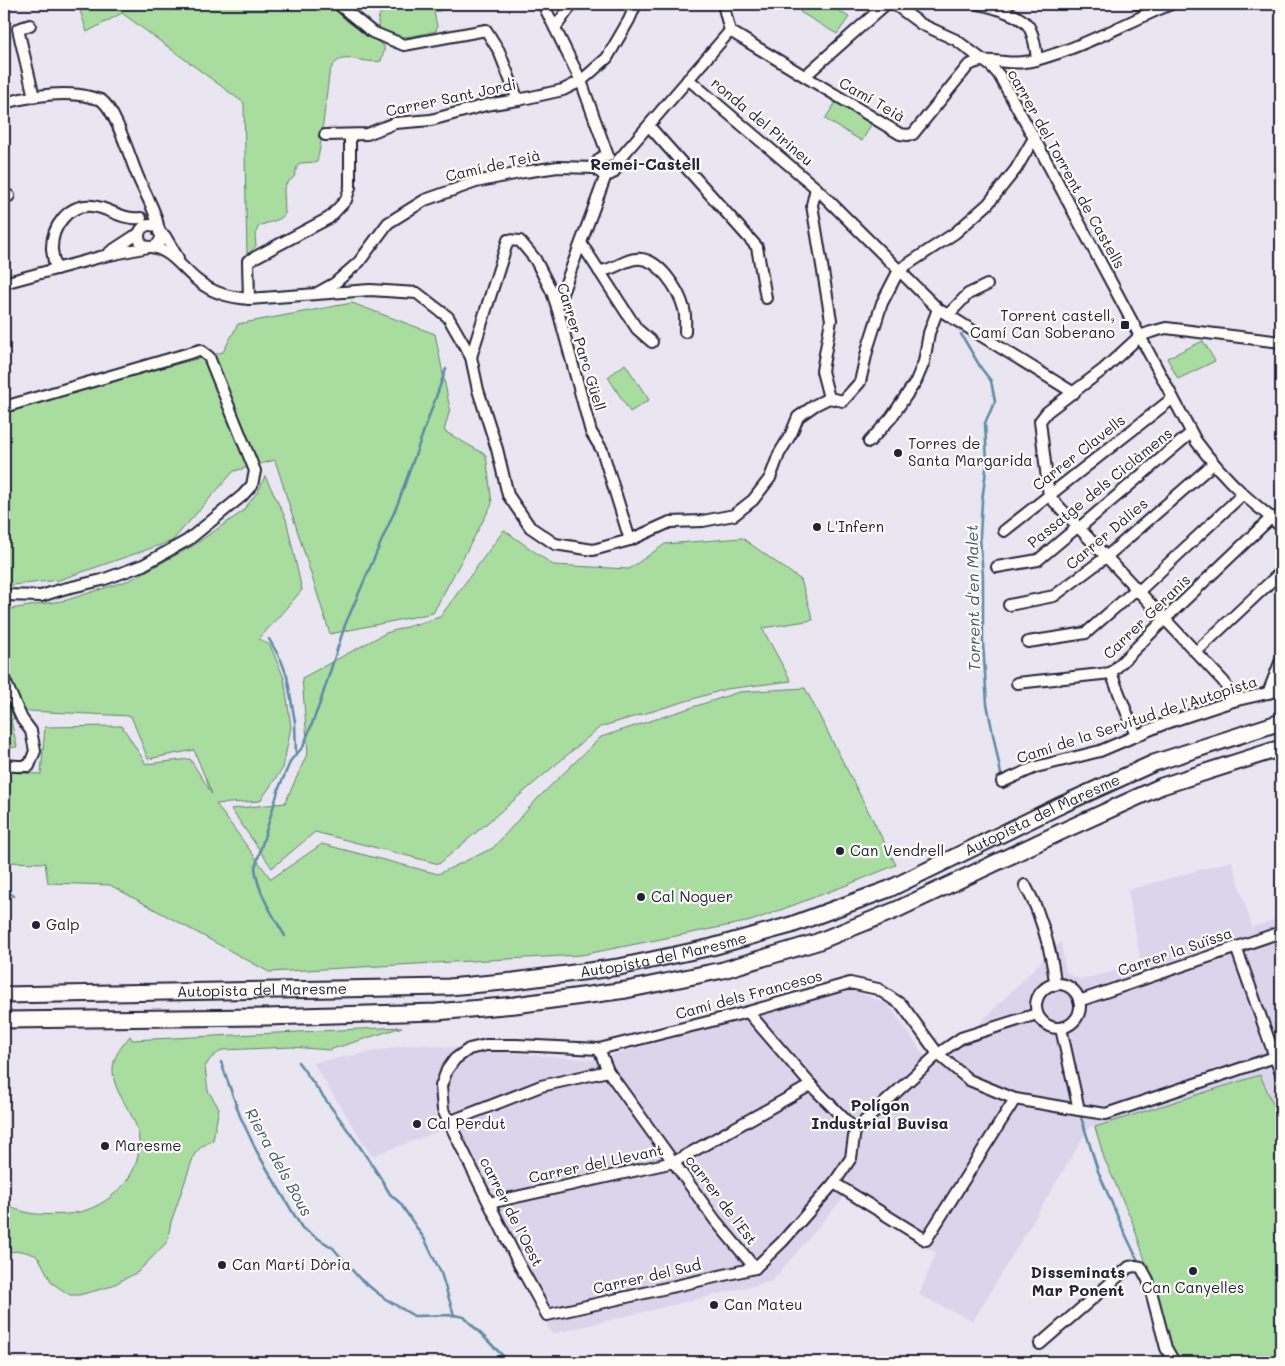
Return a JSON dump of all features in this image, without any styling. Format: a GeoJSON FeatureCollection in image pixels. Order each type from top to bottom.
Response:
{"type":"FeatureCollection","features":[{"type":"Feature","properties":{"kind":"highway","name":"Autopista del Maresme"},"geometry":{"type":"LineString","coordinates":[[4,995],[449,987],[514,981],[619,967],[712,947],[791,925],[889,889],[1059,806],[1154,763],[1281,722]]}},
{"type":"Feature","properties":{"kind":"highway","name":"Autopista del Maresme"},"geometry":{"type":"LineString","coordinates":[[4,1020],[266,1017],[436,1012],[515,1005],[626,990],[723,970],[818,942],[896,910],[1162,786],[1281,748]]}},
{"type":"Feature","properties":{"kind":"street"},"geometry":{"type":"LineString","coordinates":[[338,4],[372,32],[404,45],[486,30],[499,51],[518,100]]}},
{"type":"Feature","properties":{"kind":"street"},"geometry":{"type":"LineString","coordinates":[[543,4],[581,81],[608,156],[599,159],[597,168],[606,175],[615,172],[616,163],[730,31],[723,4]]}},
{"type":"Feature","properties":{"kind":"street"},"geometry":{"type":"LineString","coordinates":[[555,28],[572,4]]}},
{"type":"Feature","properties":{"kind":"street","name":"Carrer Sant Jordi"},"geometry":{"type":"LineString","coordinates":[[325,135],[368,134],[395,123],[431,120],[486,105],[563,90],[581,81],[607,58],[636,4]]}},
{"type":"Feature","properties":{"kind":"street"},"geometry":{"type":"LineString","coordinates":[[804,76],[886,4]]}},
{"type":"Feature","properties":{"kind":"street","name":"carrer del Torrent de Castells"},"geometry":{"type":"LineString","coordinates":[[894,4],[921,24],[956,40],[992,66],[1034,138],[1196,441],[1213,464],[1281,527]]}},
{"type":"Feature","properties":{"kind":"street"},"geometry":{"type":"LineString","coordinates":[[978,4],[1015,16],[1030,27],[1035,43],[1037,60]]}},
{"type":"Feature","properties":{"kind":"street"},"geometry":{"type":"LineString","coordinates":[[1138,4],[1146,6],[1168,5]]}},
{"type":"Feature","properties":{"kind":"street"},"geometry":{"type":"LineString","coordinates":[[983,60],[1008,63],[1037,60],[1085,44],[1168,5]]}},
{"type":"Feature","properties":{"kind":"street"},"geometry":{"type":"LineString","coordinates":[[30,25],[18,29],[34,97]]}},
{"type":"Feature","properties":{"kind":"street","name":"Camí Teià"},"geometry":{"type":"LineString","coordinates":[[730,31],[900,134],[907,135],[913,134],[968,66],[983,60]]}},
{"type":"Feature","properties":{"kind":"street","name":"ronda del Pirineu"},"geometry":{"type":"LineString","coordinates":[[688,78],[816,188],[938,310],[1074,393]]}},
{"type":"Feature","properties":{"kind":"street"},"geometry":{"type":"LineString","coordinates":[[4,103],[60,94],[81,95],[102,100],[114,116],[158,222],[160,238],[157,244],[149,247],[100,257],[4,283]]}},
{"type":"Feature","properties":{"kind":"street"},"geometry":{"type":"LineString","coordinates":[[649,126],[757,247],[766,298]]}},
{"type":"Feature","properties":{"kind":"street"},"geometry":{"type":"LineString","coordinates":[[253,299],[248,261],[329,218],[346,200],[350,187],[350,134]]}},
{"type":"Feature","properties":{"kind":"street"},"geometry":{"type":"LineString","coordinates":[[139,180],[143,206],[138,228],[142,243],[149,247],[160,248],[169,253],[197,281],[220,294],[253,299],[370,290],[418,293],[448,316],[471,357],[478,390],[497,449],[508,495],[530,526],[555,544],[593,550],[630,540],[670,522],[703,521],[734,515],[753,500],[770,478],[779,454],[798,418],[815,405],[829,398],[843,401],[860,382],[868,347],[882,302],[899,270],[954,233],[988,204],[1016,169],[1034,138]]}},
{"type":"Feature","properties":{"kind":"street","name":"Camí de Teià"},"geometry":{"type":"LineString","coordinates":[[314,294],[335,283],[359,262],[388,222],[425,200],[476,182],[524,172],[558,167],[597,168]]}},
{"type":"Feature","properties":{"kind":"street"},"geometry":{"type":"LineString","coordinates":[[557,307],[606,175]]}},
{"type":"Feature","properties":{"kind":"street","name":"ronda del Pirineu"},"geometry":{"type":"LineString","coordinates":[[816,188],[812,205],[831,320],[822,371],[829,398]]}},
{"type":"Feature","properties":{"kind":"street"},"geometry":{"type":"LineString","coordinates":[[56,269],[52,250],[55,231],[62,219],[77,207],[92,206],[122,217],[141,218]]}},
{"type":"Feature","properties":{"kind":"street"},"geometry":{"type":"LineString","coordinates":[[100,257],[139,234],[144,227],[151,226],[164,236],[184,267]]}},
{"type":"Feature","properties":{"kind":"street","name":"Carrer Parc Güell"},"geometry":{"type":"LineString","coordinates":[[471,357],[508,240],[520,241],[535,259],[552,292],[591,432],[602,450],[630,540]]}},
{"type":"Feature","properties":{"kind":"street"},"geometry":{"type":"LineString","coordinates":[[581,243],[637,329],[652,342]]}},
{"type":"Feature","properties":{"kind":"street"},"geometry":{"type":"LineString","coordinates":[[599,271],[609,271],[632,259],[638,258],[655,266],[670,279],[680,297],[684,310],[685,332]]}},
{"type":"Feature","properties":{"kind":"street"},"geometry":{"type":"LineString","coordinates":[[948,315],[968,294],[987,285]]}},
{"type":"Feature","properties":{"kind":"street"},"geometry":{"type":"LineString","coordinates":[[869,442],[891,418],[916,381],[924,362],[929,333],[938,310]]}},
{"type":"Feature","properties":{"kind":"street"},"geometry":{"type":"LineString","coordinates":[[1234,701],[1224,682],[1049,496],[1040,421],[1047,412],[1104,369],[1140,336],[1151,332],[1166,328],[1281,342]]}},
{"type":"Feature","properties":{"kind":"street"},"geometry":{"type":"LineString","coordinates":[[4,407],[200,350],[209,357],[255,471],[252,485],[242,496],[188,540],[143,565],[102,580],[41,596],[4,595]]}},
{"type":"Feature","properties":{"kind":"street","name":"Carrer Clavells"},"geometry":{"type":"LineString","coordinates":[[1004,531],[1173,398]]}},
{"type":"Feature","properties":{"kind":"street","name":"Passatge dels Ciclàmens"},"geometry":{"type":"LineString","coordinates":[[997,567],[1038,560],[1075,528],[1079,528],[1191,433]]}},
{"type":"Feature","properties":{"kind":"street","name":"Carrer Dàlies"},"geometry":{"type":"LineString","coordinates":[[1009,605],[1054,596],[1106,556],[1213,464]]}},
{"type":"Feature","properties":{"kind":"street"},"geometry":{"type":"LineString","coordinates":[[1028,642],[1086,632],[1133,592],[1138,592],[1244,494]]}},
{"type":"Feature","properties":{"kind":"street","name":"Carrer Geranis"},"geometry":{"type":"LineString","coordinates":[[1018,683],[1111,673],[1164,619],[1272,517]]}},
{"type":"Feature","properties":{"kind":"street"},"geometry":{"type":"LineString","coordinates":[[1196,652],[1281,572]]}},
{"type":"Feature","properties":{"kind":"street"},"geometry":{"type":"LineString","coordinates":[[1268,693],[1281,660]]}},
{"type":"Feature","properties":{"kind":"street"},"geometry":{"type":"LineString","coordinates":[[1111,673],[1136,736]]}},
{"type":"Feature","properties":{"kind":"street"},"geometry":{"type":"LineString","coordinates":[[4,679],[30,732],[35,750],[29,766],[4,765]]}},
{"type":"Feature","properties":{"kind":"street","name":"Camí de la Servitud de l'Autopista"},"geometry":{"type":"LineString","coordinates":[[1002,782],[1036,767],[1100,751],[1166,723],[1234,701],[1281,690]]}},
{"type":"Feature","properties":{"kind":"street"},"geometry":{"type":"LineString","coordinates":[[1025,885],[1037,908],[1055,985]]}},
{"type":"Feature","properties":{"kind":"street","name":"Carrer la Suïssa"},"geometry":{"type":"LineString","coordinates":[[1079,1000],[1281,932]]}},
{"type":"Feature","properties":{"kind":"street"},"geometry":{"type":"LineString","coordinates":[[1236,947],[1278,1056],[1281,1074]]}},
{"type":"Feature","properties":{"kind":"street","name":"Camí dels Francesos"},"geometry":{"type":"LineString","coordinates":[[449,1122],[443,1110],[441,1086],[447,1070],[455,1059],[469,1049],[486,1045],[516,1045],[599,1049],[748,1012],[850,983],[878,989],[902,1005],[938,1054],[969,1080],[1015,1099],[1079,1110],[1106,1114],[1278,1056]]}},
{"type":"Feature","properties":{"kind":"street"},"geometry":{"type":"LineString","coordinates":[[1055,985],[1070,988],[1079,1000],[1080,1008],[1078,1015],[1068,1026],[1062,1028],[1047,1026],[1037,1014],[1036,1004],[1039,995],[1046,988],[1055,985]]}},
{"type":"Feature","properties":{"kind":"street"},"geometry":{"type":"LineString","coordinates":[[748,1012],[810,1085],[855,1130]]}},
{"type":"Feature","properties":{"kind":"street"},"geometry":{"type":"LineString","coordinates":[[755,1268],[782,1242],[834,1183],[851,1158],[855,1130],[938,1054],[961,1038],[1037,1014]]}},
{"type":"Feature","properties":{"kind":"street"},"geometry":{"type":"LineString","coordinates":[[1062,1028],[1079,1110]]}},
{"type":"Feature","properties":{"kind":"street","name":"carrer de l'Est"},"geometry":{"type":"LineString","coordinates":[[599,1049],[608,1071],[715,1220],[755,1268]]}},
{"type":"Feature","properties":{"kind":"street"},"geometry":{"type":"LineString","coordinates":[[449,1122],[541,1086],[608,1071]]}},
{"type":"Feature","properties":{"kind":"street","name":"Carrer del Llevant"},"geometry":{"type":"LineString","coordinates":[[489,1203],[674,1162],[810,1085]]}},
{"type":"Feature","properties":{"kind":"street"},"geometry":{"type":"LineString","coordinates":[[834,1183],[926,1240],[1015,1099]]}},
{"type":"Feature","properties":{"kind":"street","name":"carrer de l'Oest"},"geometry":{"type":"LineString","coordinates":[[449,1122],[519,1264],[547,1315]]}},
{"type":"Feature","properties":{"kind":"street"},"geometry":{"type":"LineString","coordinates":[[1040,1344],[1129,1267],[1135,1266],[1141,1267],[1148,1280],[1166,1348],[1174,1362]]}},
{"type":"Feature","properties":{"kind":"street","name":"Carrer del Sud"},"geometry":{"type":"LineString","coordinates":[[547,1315],[755,1268]]}},
{"type":"Feature","properties":{"kind":"shaded area"},"geometry":{"type":"Polygon","coordinates":[[[1232,861],[1252,927],[1281,918],[1281,1122],[1260,1075],[1095,1127],[1090,1126],[973,1321],[919,1295],[936,1253],[845,1196],[772,1281],[552,1334],[445,1129],[372,1156],[313,1063],[414,1044],[592,1060],[851,990],[888,1004],[934,1069],[1061,942],[1066,972],[1080,980],[1141,964],[1128,890],[1232,861]]]}},
{"type":"Feature","properties":{"kind":"green space"},"geometry":{"type":"Polygon","coordinates":[[[78,4],[333,4],[333,7],[348,22],[384,46],[384,51],[381,61],[344,59],[337,61],[332,66],[329,75],[317,162],[300,163],[297,167],[294,177],[286,184],[284,189],[285,214],[279,219],[258,227],[255,236],[256,246],[247,256],[244,103],[122,13],[87,32],[78,4]]]}},
{"type":"Feature","properties":{"kind":"green space"},"geometry":{"type":"Polygon","coordinates":[[[385,4],[476,4],[434,12],[437,26],[436,31],[404,37],[391,35],[380,28],[378,19],[385,4]]]}},
{"type":"Feature","properties":{"kind":"green space"},"geometry":{"type":"Polygon","coordinates":[[[806,4],[828,4],[849,17],[837,34],[800,12],[806,4]]]}},
{"type":"Feature","properties":{"kind":"green space"},"geometry":{"type":"Polygon","coordinates":[[[836,102],[872,123],[862,141],[825,119],[836,102]]]}},
{"type":"Feature","properties":{"kind":"green space"},"geometry":{"type":"Polygon","coordinates":[[[352,303],[435,334],[450,409],[444,431],[486,455],[492,504],[433,613],[330,634],[275,460],[234,471],[172,541],[59,580],[4,586],[4,410],[223,352],[238,324],[352,303]]]}},
{"type":"Feature","properties":{"kind":"green space"},"geometry":{"type":"Polygon","coordinates":[[[1203,341],[1215,361],[1178,379],[1167,358],[1203,341]]]}},
{"type":"Feature","properties":{"kind":"green space"},"geometry":{"type":"Polygon","coordinates":[[[625,364],[649,400],[630,412],[608,377],[625,364]]]}},
{"type":"Feature","properties":{"kind":"green space"},"geometry":{"type":"Polygon","coordinates":[[[265,476],[286,519],[302,590],[259,639],[270,645],[284,678],[291,727],[283,768],[260,801],[216,804],[271,879],[322,844],[438,874],[493,848],[538,798],[601,737],[739,692],[805,688],[896,865],[751,921],[581,955],[269,972],[110,885],[48,883],[45,863],[4,862],[4,772],[41,774],[45,727],[122,726],[146,764],[190,759],[212,794],[194,750],[148,759],[131,716],[28,711],[11,720],[17,747],[4,748],[4,610],[67,600],[130,580],[191,547],[242,512],[259,490],[265,476]]]}},
{"type":"Feature","properties":{"kind":"green space"},"geometry":{"type":"Polygon","coordinates":[[[504,530],[553,565],[629,569],[665,544],[742,538],[801,580],[813,620],[762,628],[791,681],[726,689],[600,727],[439,864],[315,832],[272,868],[231,809],[285,803],[308,752],[302,678],[386,633],[440,617],[504,530]]]}},
{"type":"Feature","properties":{"kind":"green space"},"geometry":{"type":"Polygon","coordinates":[[[402,1027],[329,1050],[292,1047],[222,1050],[210,1059],[205,1067],[208,1091],[219,1108],[213,1140],[201,1147],[194,1155],[171,1222],[167,1242],[138,1272],[109,1287],[79,1295],[70,1295],[52,1283],[40,1260],[35,1255],[22,1251],[4,1252],[4,1205],[33,1214],[75,1213],[88,1210],[111,1197],[129,1177],[139,1153],[138,1131],[116,1087],[113,1064],[116,1055],[130,1036],[132,1040],[402,1027]]]}},
{"type":"Feature","properties":{"kind":"green space"},"geometry":{"type":"Polygon","coordinates":[[[1260,1075],[1281,1122],[1281,1362],[1182,1362],[1170,1345],[1132,1221],[1104,1158],[1095,1127],[1260,1075]]]}},
{"type":"Feature","properties":{"kind":"waterway","name":"Torrent d'en Malet"},"geometry":{"type":"LineString","coordinates":[[961,334],[991,381],[995,401],[985,423],[987,462],[980,537],[987,704],[1002,779]]}},
{"type":"Feature","properties":{"kind":"waterway"},"geometry":{"type":"LineString","coordinates":[[285,936],[262,895],[255,868],[279,788],[291,760],[303,747],[320,703],[345,625],[398,503],[446,369]]}},
{"type":"Feature","properties":{"kind":"waterway"},"geometry":{"type":"LineString","coordinates":[[269,639],[281,660],[287,676],[295,722],[296,755]]}},
{"type":"Feature","properties":{"kind":"waterway","name":"Riera dels Bous"},"geometry":{"type":"LineString","coordinates":[[4,890],[14,896]]}},
{"type":"Feature","properties":{"kind":"waterway","name":"Riera dels Bous"},"geometry":{"type":"LineString","coordinates":[[221,1062],[240,1116],[257,1152],[302,1228],[333,1248],[360,1279],[384,1298],[414,1316],[454,1315],[464,1317],[509,1362]]}},
{"type":"Feature","properties":{"kind":"waterway"},"geometry":{"type":"LineString","coordinates":[[298,1062],[358,1144],[390,1194],[400,1203],[425,1240],[441,1273],[454,1315]]}},
{"type":"Feature","properties":{"kind":"waterway","name":"Torrent d'en Malet"},"geometry":{"type":"LineString","coordinates":[[1080,1114],[1098,1171],[1139,1263]]}},
{"type":"Feature","properties":{"kind":"place","name":"Torrent castell, Camí Can Soberano"},"geometry":{"type":"Point","coordinates":[1125,325]}},
{"type":"Feature","properties":{"kind":"place","name":"Torres de Santa Margarida"},"geometry":{"type":"Point","coordinates":[898,453]}},
{"type":"Feature","properties":{"kind":"place","name":"L'Infern"},"geometry":{"type":"Point","coordinates":[817,527]}},
{"type":"Feature","properties":{"kind":"place","name":"Can Vendrell"},"geometry":{"type":"Point","coordinates":[840,851]}},
{"type":"Feature","properties":{"kind":"place","name":"Cal Noguer"},"geometry":{"type":"Point","coordinates":[641,897]}},
{"type":"Feature","properties":{"kind":"place","name":"Galp"},"geometry":{"type":"Point","coordinates":[36,925]}},
{"type":"Feature","properties":{"kind":"place","name":"Cal Perdut"},"geometry":{"type":"Point","coordinates":[417,1124]}},
{"type":"Feature","properties":{"kind":"place","name":"Maresme"},"geometry":{"type":"Point","coordinates":[105,1146]}},
{"type":"Feature","properties":{"kind":"place","name":"Can Martí Dòria"},"geometry":{"type":"Point","coordinates":[222,1265]}},
{"type":"Feature","properties":{"kind":"place","name":"Can Canyelles"},"geometry":{"type":"Point","coordinates":[1193,1271]}},
{"type":"Feature","properties":{"kind":"place","name":"Can Mateu"},"geometry":{"type":"Point","coordinates":[714,1305]}},
{"type":"Feature","properties":{"kind":"district","name":"Remei-Castell"},"geometry":{"type":"Point","coordinates":[645,164]}},
{"type":"Feature","properties":{"kind":"district","name":"Polígon Industrial Buvisa"},"geometry":{"type":"Point","coordinates":[880,1114]}},
{"type":"Feature","properties":{"kind":"district","name":"Disseminats Mar Ponent"},"geometry":{"type":"Point","coordinates":[1078,1281]}}]}
